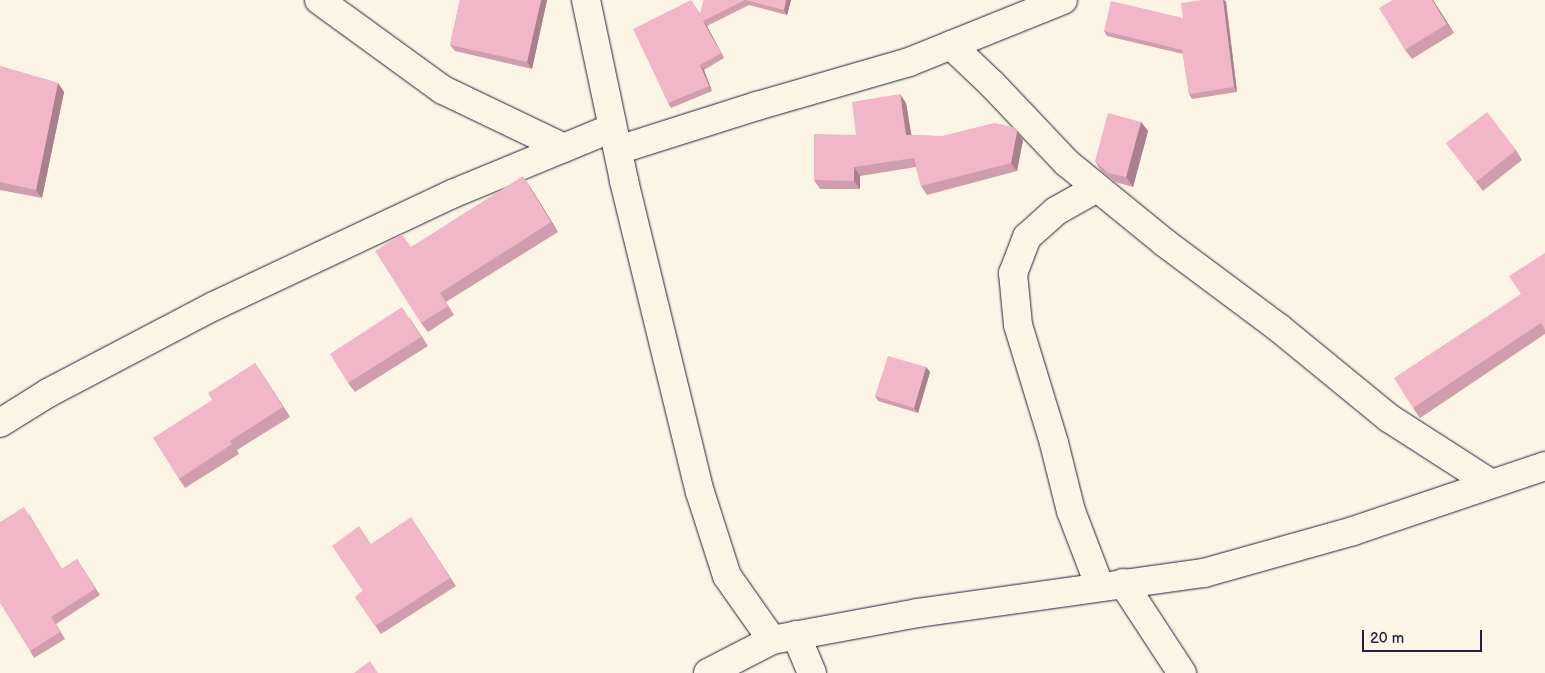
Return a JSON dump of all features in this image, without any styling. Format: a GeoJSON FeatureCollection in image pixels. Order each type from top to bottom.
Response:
{"type":"FeatureCollection","features":[{"type":"Feature","properties":{"kind":"street"},"geometry":{"type":"LineString","coordinates":[[319,0],[444,90],[564,148]]}},
{"type":"Feature","properties":{"kind":"street"},"geometry":{"type":"LineString","coordinates":[[586,0],[615,139],[672,380],[712,530],[727,576],[784,637],[812,673]]}},
{"type":"Feature","properties":{"kind":"street"},"geometry":{"type":"LineString","coordinates":[[0,423],[48,394],[214,306],[452,194],[564,148],[615,139],[756,106],[909,62],[1063,0]]}},
{"type":"Feature","properties":{"kind":"street"},"geometry":{"type":"LineString","coordinates":[[951,45],[992,84],[1067,163],[1165,243],[1279,328],[1389,418],[1490,483]]}},
{"type":"Feature","properties":{"kind":"street"},"geometry":{"type":"LineString","coordinates":[[1098,188],[1056,211],[1026,236],[1013,273],[1018,325],[1054,443],[1071,511],[1112,585],[1182,673]]}},
{"type":"Feature","properties":{"kind":"street"},"geometry":{"type":"LineString","coordinates":[[708,673],[784,637],[918,613],[1204,573],[1353,531],[1490,483],[1545,466]]}},
{"type":"Feature","properties":{"kind":"building"},"geometry":{"type":"Polygon","coordinates":[[[460,0],[541,0],[527,62],[450,45],[460,0]]]}},
{"type":"Feature","properties":{"kind":"building"},"geometry":{"type":"Polygon","coordinates":[[[691,0],[700,15],[704,0],[745,0],[703,21],[721,53],[700,65],[709,86],[668,103],[633,29],[691,0]]]}},
{"type":"Feature","properties":{"kind":"building"},"geometry":{"type":"Polygon","coordinates":[[[745,0],[786,0],[784,10],[745,0]]]}},
{"type":"Feature","properties":{"kind":"building"},"geometry":{"type":"Polygon","coordinates":[[[1223,0],[1234,87],[1189,94],[1182,50],[1104,31],[1111,1],[1183,18],[1181,3],[1223,0]]]}},
{"type":"Feature","properties":{"kind":"building"},"geometry":{"type":"Polygon","coordinates":[[[1392,0],[1432,0],[1447,24],[1405,50],[1379,8],[1392,0]]]}},
{"type":"Feature","properties":{"kind":"building"},"geometry":{"type":"Polygon","coordinates":[[[0,66],[58,83],[36,190],[0,182],[0,66]]]}},
{"type":"Feature","properties":{"kind":"building"},"geometry":{"type":"Polygon","coordinates":[[[900,94],[906,135],[942,136],[994,123],[1013,127],[1017,131],[1011,163],[921,186],[914,158],[854,167],[854,181],[814,180],[814,134],[856,135],[852,102],[900,94]]]}},
{"type":"Feature","properties":{"kind":"building"},"geometry":{"type":"Polygon","coordinates":[[[1487,112],[1516,150],[1476,182],[1446,143],[1487,112]]]}},
{"type":"Feature","properties":{"kind":"building"},"geometry":{"type":"Polygon","coordinates":[[[1108,113],[1141,122],[1126,177],[1108,173],[1095,161],[1108,113]]]}},
{"type":"Feature","properties":{"kind":"building"},"geometry":{"type":"Polygon","coordinates":[[[523,176],[551,222],[440,293],[448,306],[421,323],[375,251],[402,234],[411,247],[523,176]]]}},
{"type":"Feature","properties":{"kind":"building"},"geometry":{"type":"Polygon","coordinates":[[[1545,253],[1545,330],[1541,323],[1413,408],[1394,378],[1521,294],[1509,276],[1545,253]]]}},
{"type":"Feature","properties":{"kind":"building"},"geometry":{"type":"Polygon","coordinates":[[[402,307],[421,337],[348,383],[330,354],[402,307]]]}},
{"type":"Feature","properties":{"kind":"building"},"geometry":{"type":"Polygon","coordinates":[[[888,356],[926,367],[914,408],[875,396],[888,356]]]}},
{"type":"Feature","properties":{"kind":"building"},"geometry":{"type":"Polygon","coordinates":[[[255,363],[283,407],[230,441],[232,444],[179,479],[153,438],[212,400],[208,393],[255,363]]]}},
{"type":"Feature","properties":{"kind":"building"},"geometry":{"type":"Polygon","coordinates":[[[24,507],[62,569],[77,559],[95,589],[51,617],[60,632],[30,651],[0,603],[0,522],[24,507]]]}},
{"type":"Feature","properties":{"kind":"building"},"geometry":{"type":"Polygon","coordinates":[[[411,517],[450,578],[375,626],[355,597],[363,591],[332,546],[359,526],[371,544],[411,517]]]}},
{"type":"Feature","properties":{"kind":"building"},"geometry":{"type":"Polygon","coordinates":[[[370,661],[378,673],[354,673],[370,661]]]}}]}
